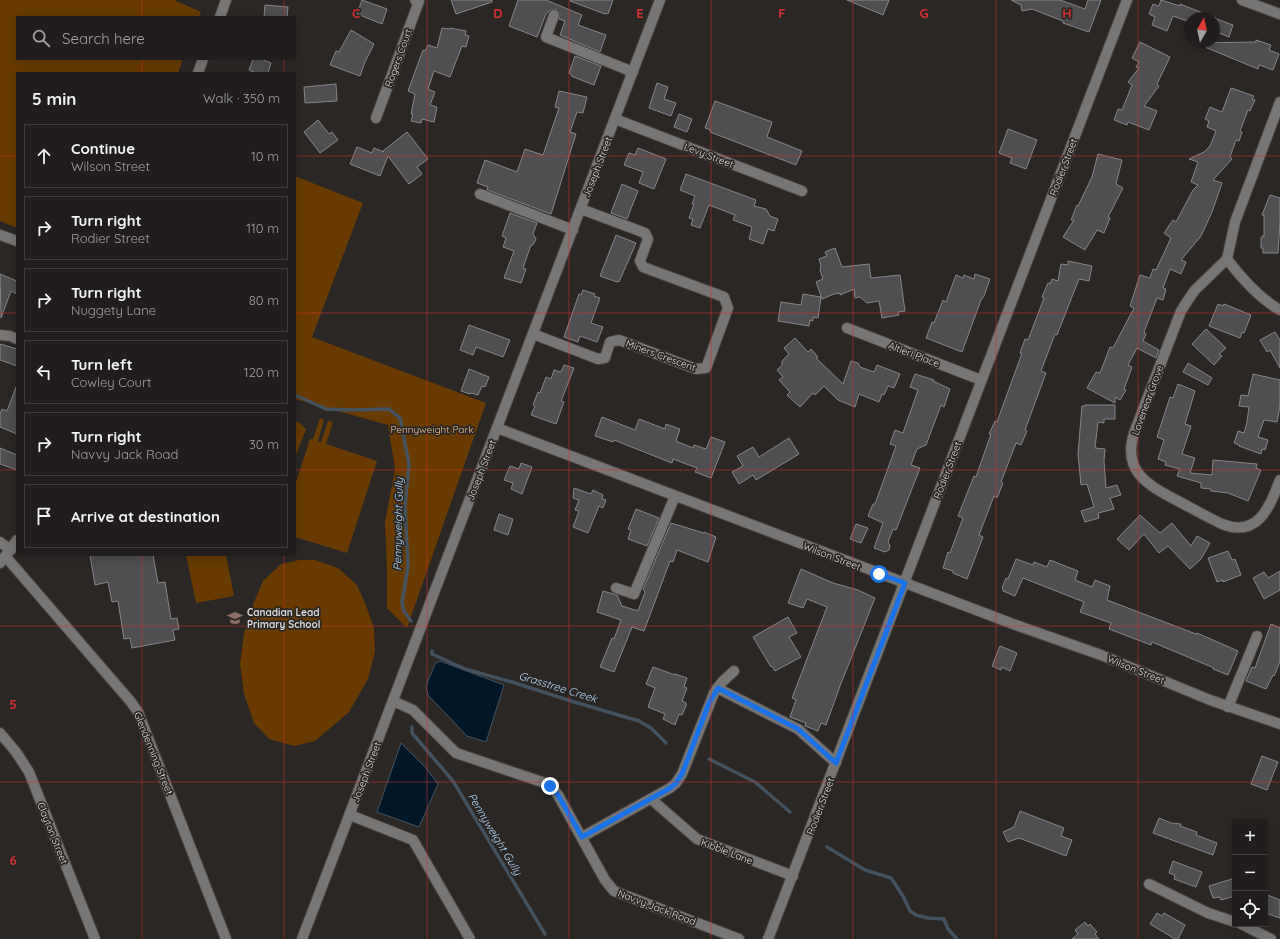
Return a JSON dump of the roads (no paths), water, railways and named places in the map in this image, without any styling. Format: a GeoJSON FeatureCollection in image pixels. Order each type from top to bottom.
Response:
{"type":"FeatureCollection","features":[{"type":"Feature","properties":{"kind":"street"},"geometry":{"type":"LineString","coordinates":[[220,16],[226,0]]}},
{"type":"Feature","properties":{"kind":"street","name":"Rogers Court"},"geometry":{"type":"LineString","coordinates":[[376,118],[419,2],[415,0]]}},
{"type":"Feature","properties":{"kind":"street","name":"Joseph Street"},"geometry":{"type":"LineString","coordinates":[[302,939],[660,0]]}},
{"type":"Feature","properties":{"kind":"street","name":"Rodier Street"},"geometry":{"type":"LineString","coordinates":[[768,939],[1127,0]]}},
{"type":"Feature","properties":{"kind":"street"},"geometry":{"type":"LineString","coordinates":[[1242,0],[1280,14]]}},
{"type":"Feature","properties":{"kind":"street"},"geometry":{"type":"LineString","coordinates":[[554,15],[546,37],[633,72]]}},
{"type":"Feature","properties":{"kind":"street"},"geometry":{"type":"LineString","coordinates":[[198,72],[204,60]]}},
{"type":"Feature","properties":{"kind":"street"},"geometry":{"type":"LineString","coordinates":[[1280,102],[1236,217],[1227,260],[1264,300],[1280,310]]}},
{"type":"Feature","properties":{"kind":"street","name":"Levy Street"},"geometry":{"type":"LineString","coordinates":[[615,119],[802,191]]}},
{"type":"Feature","properties":{"kind":"street"},"geometry":{"type":"LineString","coordinates":[[480,194],[573,230]]}},
{"type":"Feature","properties":{"kind":"street","name":"Miners Crescent"},"geometry":{"type":"LineString","coordinates":[[533,334],[598,359],[604,358],[610,342],[619,340],[696,369],[706,368],[728,308],[724,297],[643,267],[640,261],[648,239],[645,233],[581,209]]}},
{"type":"Feature","properties":{"kind":"street"},"geometry":{"type":"LineString","coordinates":[[0,235],[16,241]]}},
{"type":"Feature","properties":{"kind":"street","name":"Lovenear Grove"},"geometry":{"type":"LineString","coordinates":[[1227,260],[1195,290],[1181,312],[1134,433],[1131,447],[1132,462],[1139,475],[1151,486],[1222,524],[1233,528],[1245,528],[1256,523],[1268,507],[1280,480]]}},
{"type":"Feature","properties":{"kind":"street","name":"Altieri Place"},"geometry":{"type":"LineString","coordinates":[[847,328],[981,380]]}},
{"type":"Feature","properties":{"kind":"street"},"geometry":{"type":"LineString","coordinates":[[0,335],[16,338]]}},
{"type":"Feature","properties":{"kind":"street","name":"Wilson Street"},"geometry":{"type":"LineString","coordinates":[[497,428],[1013,624],[1101,655],[1228,707],[1280,724]]}},
{"type":"Feature","properties":{"kind":"street"},"geometry":{"type":"LineString","coordinates":[[616,588],[634,594],[675,496]]}},
{"type":"Feature","properties":{"kind":"street"},"geometry":{"type":"LineString","coordinates":[[5,557],[16,541]]}},
{"type":"Feature","properties":{"kind":"street","name":"Glendenning Street"},"geometry":{"type":"LineString","coordinates":[[0,542],[5,557],[126,696],[138,712],[226,939]]}},
{"type":"Feature","properties":{"kind":"street"},"geometry":{"type":"LineString","coordinates":[[1228,707],[1257,636]]}},
{"type":"Feature","properties":{"kind":"street"},"geometry":{"type":"LineString","coordinates":[[582,837],[670,788],[678,781],[709,703],[718,688],[734,671]]}},
{"type":"Feature","properties":{"kind":"street"},"geometry":{"type":"LineString","coordinates":[[718,688],[798,729],[836,763]]}},
{"type":"Feature","properties":{"kind":"street","name":"Navvy Jack Road"},"geometry":{"type":"LineString","coordinates":[[393,701],[413,710],[456,753],[550,786],[558,795],[608,884],[614,890],[739,939]]}},
{"type":"Feature","properties":{"kind":"street","name":"Clayton Street"},"geometry":{"type":"LineString","coordinates":[[0,733],[16,752],[29,772],[95,939]]}},
{"type":"Feature","properties":{"kind":"street","name":"Kibble Lane"},"geometry":{"type":"LineString","coordinates":[[651,799],[697,839],[793,876]]}},
{"type":"Feature","properties":{"kind":"street"},"geometry":{"type":"LineString","coordinates":[[350,815],[413,840],[470,939]]}},
{"type":"Feature","properties":{"kind":"street"},"geometry":{"type":"LineString","coordinates":[[1149,884],[1208,913],[1232,921]]}},
{"type":"Feature","properties":{"kind":"street"},"geometry":{"type":"LineString","coordinates":[[1247,927],[1271,939]]}},
{"type":"Feature","properties":{"kind":"water"},"geometry":{"type":"Polygon","coordinates":[[[440,661],[504,685],[486,742],[467,736],[428,695],[426,686],[435,664],[440,661]]]}},
{"type":"Feature","properties":{"kind":"water"},"geometry":{"type":"Polygon","coordinates":[[[401,743],[425,767],[438,784],[419,827],[377,812],[401,743]]]}},
{"type":"Feature","properties":{"kind":"waterway","name":"Pennyweight Gully"},"geometry":{"type":"LineString","coordinates":[[296,395],[326,409],[389,409],[400,418],[409,464],[405,506],[408,566],[402,603],[404,611],[411,621]]}},
{"type":"Feature","properties":{"kind":"waterway","name":"Grasstree Creek"},"geometry":{"type":"LineString","coordinates":[[432,651],[432,654],[465,669],[639,721],[651,728],[666,743]]}},
{"type":"Feature","properties":{"kind":"waterway","name":"Pennyweight Gully"},"geometry":{"type":"LineString","coordinates":[[412,727],[412,733],[453,781],[545,934]]}},
{"type":"Feature","properties":{"kind":"waterway","name":"Grasstree Creek"},"geometry":{"type":"LineString","coordinates":[[709,759],[755,782],[790,812]]}},
{"type":"Feature","properties":{"kind":"waterway","name":"Grasstree Creek"},"geometry":{"type":"LineString","coordinates":[[827,847],[865,870],[891,878],[903,896],[910,911],[916,915],[928,918],[944,919],[948,929],[957,939]]}},
{"type":"Feature","properties":{"kind":"place","name":"Canadian Lead Primary School"},"geometry":{"type":"Point","coordinates":[235,618]}},
{"type":"Feature","properties":{"kind":"park label","name":"Pennyweight Park"},"geometry":{"type":"Point","coordinates":[432,429]}}]}
